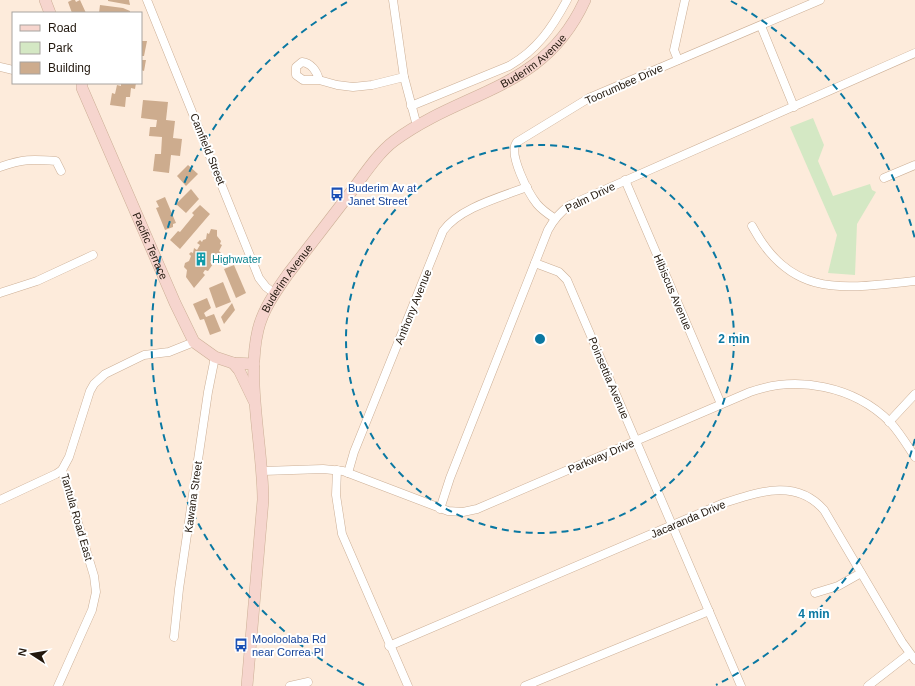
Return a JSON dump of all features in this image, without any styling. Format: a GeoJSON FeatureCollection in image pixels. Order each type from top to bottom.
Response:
{"type":"FeatureCollection","features":[{"type":"Feature","properties":{"kind":"main road"},"geometry":{"type":"LineString","coordinates":[[45,0],[50,12]]}},
{"type":"Feature","properties":{"kind":"main road","name":"Buderim Avenue"},"geometry":{"type":"LineString","coordinates":[[248,686],[263,500],[263,471],[256,406],[254,364],[261,318],[274,293],[374,161],[393,142],[417,126],[517,77],[536,64],[564,37],[574,22],[585,0]]}},
{"type":"Feature","properties":{"kind":"main road","name":"Pacific Terrace"},"geometry":{"type":"LineString","coordinates":[[81,85],[175,303],[194,342],[215,357],[233,363],[254,364]]}},
{"type":"Feature","properties":{"kind":"main road"},"geometry":{"type":"LineString","coordinates":[[233,363],[239,370],[256,406]]}},
{"type":"Feature","properties":{"kind":"street","name":"Camfield Street"},"geometry":{"type":"LineString","coordinates":[[147,0],[259,278],[266,287],[274,293]]}},
{"type":"Feature","properties":{"kind":"street"},"geometry":{"type":"LineString","coordinates":[[392,0],[404,77],[417,126]]}},
{"type":"Feature","properties":{"kind":"street","name":"Buderim Avenue"},"geometry":{"type":"LineString","coordinates":[[411,106],[502,69],[519,60],[536,46],[548,33],[567,0]]}},
{"type":"Feature","properties":{"kind":"street"},"geometry":{"type":"LineString","coordinates":[[678,60],[674,50],[684,0]]}},
{"type":"Feature","properties":{"kind":"street","name":"Toorumbee Drive"},"geometry":{"type":"LineString","coordinates":[[554,218],[536,203],[527,187],[514,157],[514,148],[517,142],[589,98],[820,0]]}},
{"type":"Feature","properties":{"kind":"street"},"geometry":{"type":"LineString","coordinates":[[761,26],[794,107]]}},
{"type":"Feature","properties":{"kind":"street","name":"Palm Drive"},"geometry":{"type":"LineString","coordinates":[[440,509],[450,478],[554,218],[570,204],[915,53]]}},
{"type":"Feature","properties":{"kind":"street"},"geometry":{"type":"LineString","coordinates":[[0,67],[12,70]]}},
{"type":"Feature","properties":{"kind":"street"},"geometry":{"type":"LineString","coordinates":[[319,80],[337,85],[353,87],[372,85],[404,77]]}},
{"type":"Feature","properties":{"kind":"street"},"geometry":{"type":"LineString","coordinates":[[0,167],[22,159],[32,159],[56,161],[61,171]]}},
{"type":"Feature","properties":{"kind":"street"},"geometry":{"type":"LineString","coordinates":[[884,178],[915,165]]}},
{"type":"Feature","properties":{"kind":"street","name":"Hibiscus Avenue"},"geometry":{"type":"LineString","coordinates":[[625,180],[721,404]]}},
{"type":"Feature","properties":{"kind":"street","name":"Anthony Avenue"},"geometry":{"type":"LineString","coordinates":[[348,473],[354,452],[443,231],[449,222],[460,214],[527,187]]}},
{"type":"Feature","properties":{"kind":"street"},"geometry":{"type":"LineString","coordinates":[[752,226],[766,251],[794,273],[811,281],[844,287],[915,281]]}},
{"type":"Feature","properties":{"kind":"street"},"geometry":{"type":"LineString","coordinates":[[0,293],[37,281],[93,255]]}},
{"type":"Feature","properties":{"kind":"street","name":"Poinsettia Avenue"},"geometry":{"type":"LineString","coordinates":[[535,263],[559,272],[565,278],[741,686]]}},
{"type":"Feature","properties":{"kind":"street","name":"Tantula Road East"},"geometry":{"type":"LineString","coordinates":[[58,686],[92,610],[96,592],[94,576],[62,470],[69,457],[90,391],[99,379],[144,355],[173,351],[194,342]]}},
{"type":"Feature","properties":{"kind":"street","name":"Kawana Street"},"geometry":{"type":"LineString","coordinates":[[174,637],[179,589],[215,357]]}},
{"type":"Feature","properties":{"kind":"street","name":"Parkway Drive"},"geometry":{"type":"LineString","coordinates":[[263,471],[337,470],[440,509],[456,512],[477,509],[721,404],[762,388],[789,384],[805,384],[832,389],[844,393],[868,406],[889,422],[915,457]]}},
{"type":"Feature","properties":{"kind":"street"},"geometry":{"type":"LineString","coordinates":[[889,422],[915,394]]}},
{"type":"Feature","properties":{"kind":"street"},"geometry":{"type":"LineString","coordinates":[[0,500],[62,470]]}},
{"type":"Feature","properties":{"kind":"street"},"geometry":{"type":"LineString","coordinates":[[337,470],[337,504],[342,534],[389,646],[408,686]]}},
{"type":"Feature","properties":{"kind":"street","name":"Jacaranda Drive"},"geometry":{"type":"LineString","coordinates":[[389,646],[724,503],[780,490],[798,492],[816,502],[824,510],[912,657]]}},
{"type":"Feature","properties":{"kind":"street"},"geometry":{"type":"LineString","coordinates":[[815,593],[838,586],[861,573]]}},
{"type":"Feature","properties":{"kind":"street"},"geometry":{"type":"LineString","coordinates":[[525,686],[709,611]]}},
{"type":"Feature","properties":{"kind":"street"},"geometry":{"type":"LineString","coordinates":[[868,686],[912,657]]}},
{"type":"Feature","properties":{"kind":"street"},"geometry":{"type":"LineString","coordinates":[[290,686],[308,682]]}},
{"type":"Feature","properties":{"kind":"green space"},"geometry":{"type":"Polygon","coordinates":[[[813,118],[824,145],[818,161],[833,196],[870,184],[872,190],[876,192],[857,224],[855,275],[828,273],[837,235],[790,127],[813,118]]]}},
{"type":"Feature","properties":{"kind":"building"},"geometry":{"type":"Polygon","coordinates":[[[75,0],[76,2],[80,0],[86,12],[72,12],[68,2],[75,0]]]}},
{"type":"Feature","properties":{"kind":"building"},"geometry":{"type":"Polygon","coordinates":[[[129,0],[130,5],[108,1],[129,0]]]}},
{"type":"Feature","properties":{"kind":"building"},"geometry":{"type":"Polygon","coordinates":[[[100,5],[123,8],[130,11],[130,12],[99,12],[100,5]]]}},
{"type":"Feature","properties":{"kind":"building"},"geometry":{"type":"Polygon","coordinates":[[[142,41],[147,41],[144,56],[142,56],[142,41]]]}},
{"type":"Feature","properties":{"kind":"building"},"geometry":{"type":"Polygon","coordinates":[[[142,60],[146,60],[144,71],[142,70],[142,60]]]}},
{"type":"Feature","properties":{"kind":"building"},"geometry":{"type":"Polygon","coordinates":[[[121,84],[136,84],[135,89],[131,88],[130,97],[126,97],[125,107],[110,105],[112,93],[115,94],[117,85],[121,86],[121,84]]]}},
{"type":"Feature","properties":{"kind":"building"},"geometry":{"type":"Polygon","coordinates":[[[143,100],[168,102],[166,120],[175,121],[173,138],[182,139],[180,156],[171,155],[169,173],[153,171],[155,154],[161,154],[162,137],[149,136],[150,127],[156,127],[157,120],[141,118],[143,100]]]}},
{"type":"Feature","properties":{"kind":"building"},"geometry":{"type":"Polygon","coordinates":[[[188,165],[198,174],[186,186],[177,176],[188,165]]]}},
{"type":"Feature","properties":{"kind":"building"},"geometry":{"type":"Polygon","coordinates":[[[191,189],[199,199],[186,213],[176,204],[191,189]]]}},
{"type":"Feature","properties":{"kind":"building"},"geometry":{"type":"Polygon","coordinates":[[[165,197],[176,223],[173,224],[173,227],[165,230],[156,208],[159,207],[156,201],[165,197]]]}},
{"type":"Feature","properties":{"kind":"building"},"geometry":{"type":"Polygon","coordinates":[[[200,205],[210,214],[180,249],[170,240],[178,231],[180,232],[194,215],[192,213],[200,205]]]}},
{"type":"Feature","properties":{"kind":"building","name":"Highwater"},"geometry":{"type":"Polygon","coordinates":[[[211,229],[217,230],[217,236],[221,241],[220,244],[222,245],[219,251],[221,253],[216,260],[214,258],[210,262],[213,264],[208,271],[205,270],[203,273],[205,275],[194,288],[186,277],[187,270],[184,267],[185,263],[189,261],[191,256],[189,254],[191,252],[193,253],[194,248],[197,250],[200,245],[197,243],[200,240],[202,242],[206,239],[207,233],[209,234],[211,229]]]}},
{"type":"Feature","properties":{"kind":"building"},"geometry":{"type":"Polygon","coordinates":[[[234,265],[246,293],[236,298],[224,269],[234,265]]]}},
{"type":"Feature","properties":{"kind":"building"},"geometry":{"type":"Polygon","coordinates":[[[223,282],[231,302],[216,308],[209,288],[223,282]]]}},
{"type":"Feature","properties":{"kind":"building"},"geometry":{"type":"Polygon","coordinates":[[[207,298],[211,308],[204,313],[206,317],[214,314],[221,331],[210,335],[204,319],[200,320],[193,304],[207,298]]]}},
{"type":"Feature","properties":{"kind":"building"},"geometry":{"type":"Polygon","coordinates":[[[232,303],[235,310],[224,324],[221,317],[232,303]]]}},
{"type":"Feature","properties":{"kind":"place","name":"Buderim Av at Janet Street"},"geometry":{"type":"Point","coordinates":[337,194]}},
{"type":"Feature","properties":{"kind":"place","name":"Highwater"},"geometry":{"type":"Point","coordinates":[201,259]}},
{"type":"Feature","properties":{"kind":"place","name":"Mooloolaba Rd near Correa Pl"},"geometry":{"type":"Point","coordinates":[241,645]}}]}
